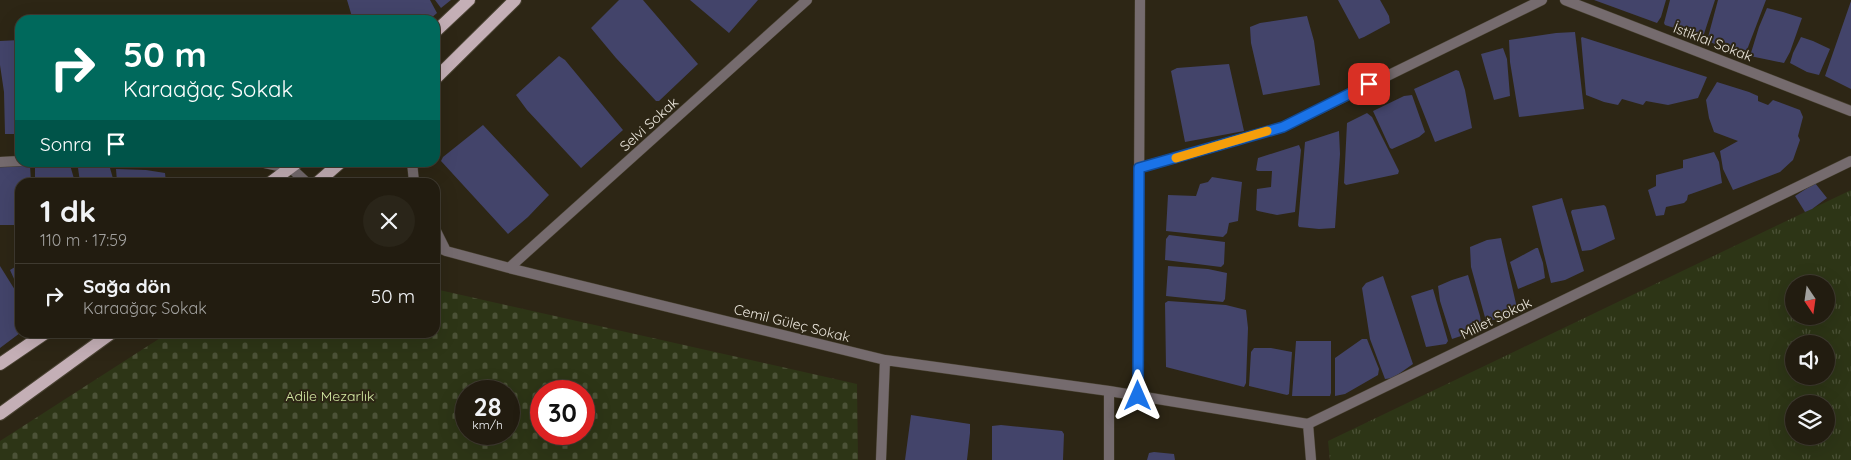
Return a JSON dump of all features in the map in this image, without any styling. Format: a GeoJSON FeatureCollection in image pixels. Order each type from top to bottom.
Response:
{"type":"FeatureCollection","features":[{"type":"Feature","properties":{"kind":"main road"},"geometry":{"type":"LineString","coordinates":[[440,27],[469,0]]}},
{"type":"Feature","properties":{"kind":"main road"},"geometry":{"type":"LineString","coordinates":[[440,74],[515,0]]}},
{"type":"Feature","properties":{"kind":"main road"},"geometry":{"type":"LineString","coordinates":[[277,178],[294,167]]}},
{"type":"Feature","properties":{"kind":"main road"},"geometry":{"type":"LineString","coordinates":[[323,178],[335,167]]}},
{"type":"Feature","properties":{"kind":"main road"},"geometry":{"type":"LineString","coordinates":[[0,364],[38,338]]}},
{"type":"Feature","properties":{"kind":"main road"},"geometry":{"type":"LineString","coordinates":[[0,414],[105,338]]}},
{"type":"Feature","properties":{"kind":"street","name":"Selvi Sokak"},"geometry":{"type":"LineString","coordinates":[[509,268],[807,0]]}},
{"type":"Feature","properties":{"kind":"street"},"geometry":{"type":"LineString","coordinates":[[1140,0],[1138,396],[1308,424],[1311,460]]}},
{"type":"Feature","properties":{"kind":"street"},"geometry":{"type":"LineString","coordinates":[[1139,168],[1283,127],[1542,0]]}},
{"type":"Feature","properties":{"kind":"street","name":"İstiklal Sokak"},"geometry":{"type":"LineString","coordinates":[[1565,0],[1851,110]]}},
{"type":"Feature","properties":{"kind":"street"},"geometry":{"type":"LineString","coordinates":[[0,162],[15,161]]}},
{"type":"Feature","properties":{"kind":"street","name":"Millet Sokak"},"geometry":{"type":"LineString","coordinates":[[1308,424],[1851,161]]}},
{"type":"Feature","properties":{"kind":"street"},"geometry":{"type":"LineString","coordinates":[[296,167],[303,178]]}},
{"type":"Feature","properties":{"kind":"street"},"geometry":{"type":"LineString","coordinates":[[440,239],[446,251]]}},
{"type":"Feature","properties":{"kind":"street","name":"Cemil Güleç Sokak"},"geometry":{"type":"LineString","coordinates":[[440,248],[509,268],[885,360],[1138,396]]}},
{"type":"Feature","properties":{"kind":"street"},"geometry":{"type":"LineString","coordinates":[[881,460],[885,360]]}},
{"type":"Feature","properties":{"kind":"street"},"geometry":{"type":"LineString","coordinates":[[1109,460],[1110,391]]}},
{"type":"Feature","properties":{"kind":"green space"},"geometry":{"type":"Polygon","coordinates":[[[1851,190],[1851,460],[1330,460],[1328,441],[1851,190]]]}},
{"type":"Feature","properties":{"kind":"green space","name":"Adile Mezarlık"},"geometry":{"type":"Polygon","coordinates":[[[440,290],[857,384],[858,460],[0,460],[0,441],[160,338],[440,338],[440,290]]]}},
{"type":"Feature","properties":{"kind":"building"},"geometry":{"type":"Polygon","coordinates":[[[347,0],[430,0],[437,13],[435,15],[352,15],[347,0]]]}},
{"type":"Feature","properties":{"kind":"building"},"geometry":{"type":"Polygon","coordinates":[[[435,0],[451,0],[441,8],[435,0]]]}},
{"type":"Feature","properties":{"kind":"building"},"geometry":{"type":"Polygon","coordinates":[[[619,0],[643,0],[698,64],[659,101],[656,101],[591,28],[619,0]]]}},
{"type":"Feature","properties":{"kind":"building"},"geometry":{"type":"Polygon","coordinates":[[[690,0],[758,0],[729,33],[690,0]]]}},
{"type":"Feature","properties":{"kind":"building"},"geometry":{"type":"Polygon","coordinates":[[[1338,0],[1380,0],[1389,16],[1390,23],[1359,39],[1338,0]]]}},
{"type":"Feature","properties":{"kind":"building"},"geometry":{"type":"Polygon","coordinates":[[[1594,0],[1666,0],[1661,17],[1657,23],[1594,0]]]}},
{"type":"Feature","properties":{"kind":"building"},"geometry":{"type":"Polygon","coordinates":[[[1670,0],[1715,0],[1703,37],[1665,25],[1670,0]]]}},
{"type":"Feature","properties":{"kind":"building"},"geometry":{"type":"Polygon","coordinates":[[[1718,0],[1766,0],[1745,55],[1707,41],[1718,0]]]}},
{"type":"Feature","properties":{"kind":"building"},"geometry":{"type":"Polygon","coordinates":[[[1851,1],[1851,89],[1825,76],[1851,1]]]}},
{"type":"Feature","properties":{"kind":"building"},"geometry":{"type":"Polygon","coordinates":[[[1767,8],[1802,18],[1784,63],[1750,56],[1767,8]]]}},
{"type":"Feature","properties":{"kind":"building"},"geometry":{"type":"Polygon","coordinates":[[[1307,16],[1314,41],[1320,85],[1263,95],[1251,43],[1250,27],[1260,23],[1307,16]]]}},
{"type":"Feature","properties":{"kind":"building"},"geometry":{"type":"Polygon","coordinates":[[[1575,32],[1584,109],[1519,117],[1510,62],[1509,40],[1575,32]]]}},
{"type":"Feature","properties":{"kind":"building"},"geometry":{"type":"Polygon","coordinates":[[[1582,37],[1707,77],[1698,98],[1668,105],[1646,101],[1643,105],[1622,99],[1618,105],[1604,102],[1586,95],[1582,37]]]}},
{"type":"Feature","properties":{"kind":"building"},"geometry":{"type":"Polygon","coordinates":[[[1801,37],[1830,49],[1819,75],[1807,72],[1790,63],[1801,37]]]}},
{"type":"Feature","properties":{"kind":"building"},"geometry":{"type":"Polygon","coordinates":[[[15,40],[15,134],[5,134],[0,41],[15,40]]]}},
{"type":"Feature","properties":{"kind":"building"},"geometry":{"type":"Polygon","coordinates":[[[1503,48],[1507,59],[1510,96],[1494,100],[1481,54],[1503,48]]]}},
{"type":"Feature","properties":{"kind":"building"},"geometry":{"type":"Polygon","coordinates":[[[559,56],[565,60],[623,130],[581,168],[527,110],[516,95],[559,56]]]}},
{"type":"Feature","properties":{"kind":"building"},"geometry":{"type":"Polygon","coordinates":[[[1229,64],[1244,131],[1185,142],[1171,71],[1177,68],[1229,64]]]}},
{"type":"Feature","properties":{"kind":"building"},"geometry":{"type":"Polygon","coordinates":[[[1456,70],[1459,71],[1465,90],[1472,128],[1435,142],[1414,89],[1456,70]]]}},
{"type":"Feature","properties":{"kind":"building"},"geometry":{"type":"Polygon","coordinates":[[[1717,82],[1758,96],[1758,101],[1768,105],[1773,100],[1800,110],[1803,117],[1798,136],[1800,140],[1793,160],[1780,172],[1733,190],[1723,169],[1720,151],[1738,141],[1714,132],[1706,100],[1717,82]]]}},
{"type":"Feature","properties":{"kind":"building"},"geometry":{"type":"Polygon","coordinates":[[[1412,95],[1425,132],[1419,137],[1392,149],[1373,111],[1404,96],[1412,95]]]}},
{"type":"Feature","properties":{"kind":"building"},"geometry":{"type":"Polygon","coordinates":[[[1367,113],[1372,117],[1399,171],[1398,174],[1346,185],[1344,183],[1347,123],[1367,113]]]}},
{"type":"Feature","properties":{"kind":"building"},"geometry":{"type":"Polygon","coordinates":[[[483,125],[549,195],[508,234],[441,161],[443,157],[483,125]]]}},
{"type":"Feature","properties":{"kind":"building"},"geometry":{"type":"Polygon","coordinates":[[[1339,131],[1340,154],[1335,228],[1299,227],[1305,142],[1339,131]]]}},
{"type":"Feature","properties":{"kind":"building"},"geometry":{"type":"Polygon","coordinates":[[[1299,145],[1301,150],[1295,212],[1277,215],[1256,210],[1257,189],[1271,187],[1272,171],[1256,170],[1258,158],[1299,145]]]}},
{"type":"Feature","properties":{"kind":"building"},"geometry":{"type":"Polygon","coordinates":[[[1714,152],[1719,162],[1722,183],[1688,195],[1684,203],[1666,207],[1664,215],[1656,216],[1648,190],[1656,186],[1656,175],[1683,168],[1683,160],[1714,152]]]}},
{"type":"Feature","properties":{"kind":"building"},"geometry":{"type":"Polygon","coordinates":[[[0,165],[30,167],[31,178],[15,178],[15,225],[0,225],[0,165]]]}},
{"type":"Feature","properties":{"kind":"building"},"geometry":{"type":"Polygon","coordinates":[[[35,167],[71,167],[74,178],[35,178],[35,167]]]}},
{"type":"Feature","properties":{"kind":"building"},"geometry":{"type":"Polygon","coordinates":[[[78,168],[110,168],[113,178],[79,178],[78,168]]]}},
{"type":"Feature","properties":{"kind":"building"},"geometry":{"type":"Polygon","coordinates":[[[116,169],[165,173],[166,178],[117,178],[116,169]]]}},
{"type":"Feature","properties":{"kind":"building"},"geometry":{"type":"Polygon","coordinates":[[[1212,177],[1242,182],[1238,221],[1229,223],[1227,233],[1223,237],[1166,231],[1168,195],[1196,196],[1200,184],[1208,182],[1212,177]]]}},
{"type":"Feature","properties":{"kind":"building"},"geometry":{"type":"Polygon","coordinates":[[[1815,183],[1827,198],[1805,212],[1795,196],[1815,183]]]}},
{"type":"Feature","properties":{"kind":"building"},"geometry":{"type":"Polygon","coordinates":[[[1562,198],[1584,271],[1565,280],[1551,283],[1532,206],[1562,198]]]}},
{"type":"Feature","properties":{"kind":"building"},"geometry":{"type":"Polygon","coordinates":[[[1604,205],[1615,239],[1591,250],[1582,251],[1571,212],[1572,210],[1604,205]]]}},
{"type":"Feature","properties":{"kind":"building"},"geometry":{"type":"Polygon","coordinates":[[[1169,235],[1225,242],[1224,264],[1221,267],[1165,260],[1166,239],[1169,235]]]}},
{"type":"Feature","properties":{"kind":"building"},"geometry":{"type":"Polygon","coordinates":[[[1501,238],[1517,308],[1503,318],[1486,321],[1471,267],[1470,247],[1487,240],[1501,238]]]}},
{"type":"Feature","properties":{"kind":"building"},"geometry":{"type":"Polygon","coordinates":[[[1538,248],[1543,263],[1545,278],[1518,289],[1510,262],[1538,248]]]}},
{"type":"Feature","properties":{"kind":"building"},"geometry":{"type":"Polygon","coordinates":[[[0,266],[15,290],[15,337],[0,348],[0,266]]]}},
{"type":"Feature","properties":{"kind":"building"},"geometry":{"type":"Polygon","coordinates":[[[1168,266],[1208,269],[1227,273],[1225,299],[1223,302],[1166,296],[1168,266]]]}},
{"type":"Feature","properties":{"kind":"building"},"geometry":{"type":"Polygon","coordinates":[[[15,267],[15,281],[10,270],[15,267]]]}},
{"type":"Feature","properties":{"kind":"building"},"geometry":{"type":"Polygon","coordinates":[[[1468,275],[1482,329],[1452,339],[1440,301],[1438,286],[1468,275]]]}},
{"type":"Feature","properties":{"kind":"building"},"geometry":{"type":"Polygon","coordinates":[[[1383,276],[1413,364],[1393,378],[1385,379],[1370,339],[1362,288],[1366,283],[1383,276]]]}},
{"type":"Feature","properties":{"kind":"building"},"geometry":{"type":"Polygon","coordinates":[[[1433,289],[1448,341],[1446,344],[1426,347],[1411,296],[1433,289]]]}},
{"type":"Feature","properties":{"kind":"building"},"geometry":{"type":"Polygon","coordinates":[[[1168,301],[1226,305],[1246,310],[1248,328],[1246,383],[1244,387],[1166,367],[1165,303],[1168,301]]]}},
{"type":"Feature","properties":{"kind":"building"},"geometry":{"type":"Polygon","coordinates":[[[1362,339],[1367,339],[1379,369],[1378,375],[1345,394],[1335,396],[1335,358],[1362,339]]]}},
{"type":"Feature","properties":{"kind":"building"},"geometry":{"type":"Polygon","coordinates":[[[1296,341],[1331,341],[1330,396],[1292,396],[1296,341]]]}},
{"type":"Feature","properties":{"kind":"building"},"geometry":{"type":"Polygon","coordinates":[[[1254,348],[1271,348],[1292,352],[1289,394],[1249,386],[1251,352],[1254,348]]]}},
{"type":"Feature","properties":{"kind":"building"},"geometry":{"type":"Polygon","coordinates":[[[911,415],[970,424],[967,460],[905,460],[911,415]]]}},
{"type":"Feature","properties":{"kind":"building"},"geometry":{"type":"Polygon","coordinates":[[[1001,425],[1062,431],[1064,434],[1063,460],[992,460],[992,426],[1001,425]]]}},
{"type":"Feature","properties":{"kind":"building"},"geometry":{"type":"Polygon","coordinates":[[[1149,453],[1174,454],[1175,460],[1147,460],[1149,453]]]}},
{"type":"Feature","properties":{"kind":"slow traffic"},"geometry":{"type":"LineString","coordinates":[[1176,158],[1267,131]]}},
{"type":"Feature","properties":{"kind":"route"},"geometry":{"type":"LineString","coordinates":[[1138,396],[1139,168],[1283,127],[1369,84]]}}]}
